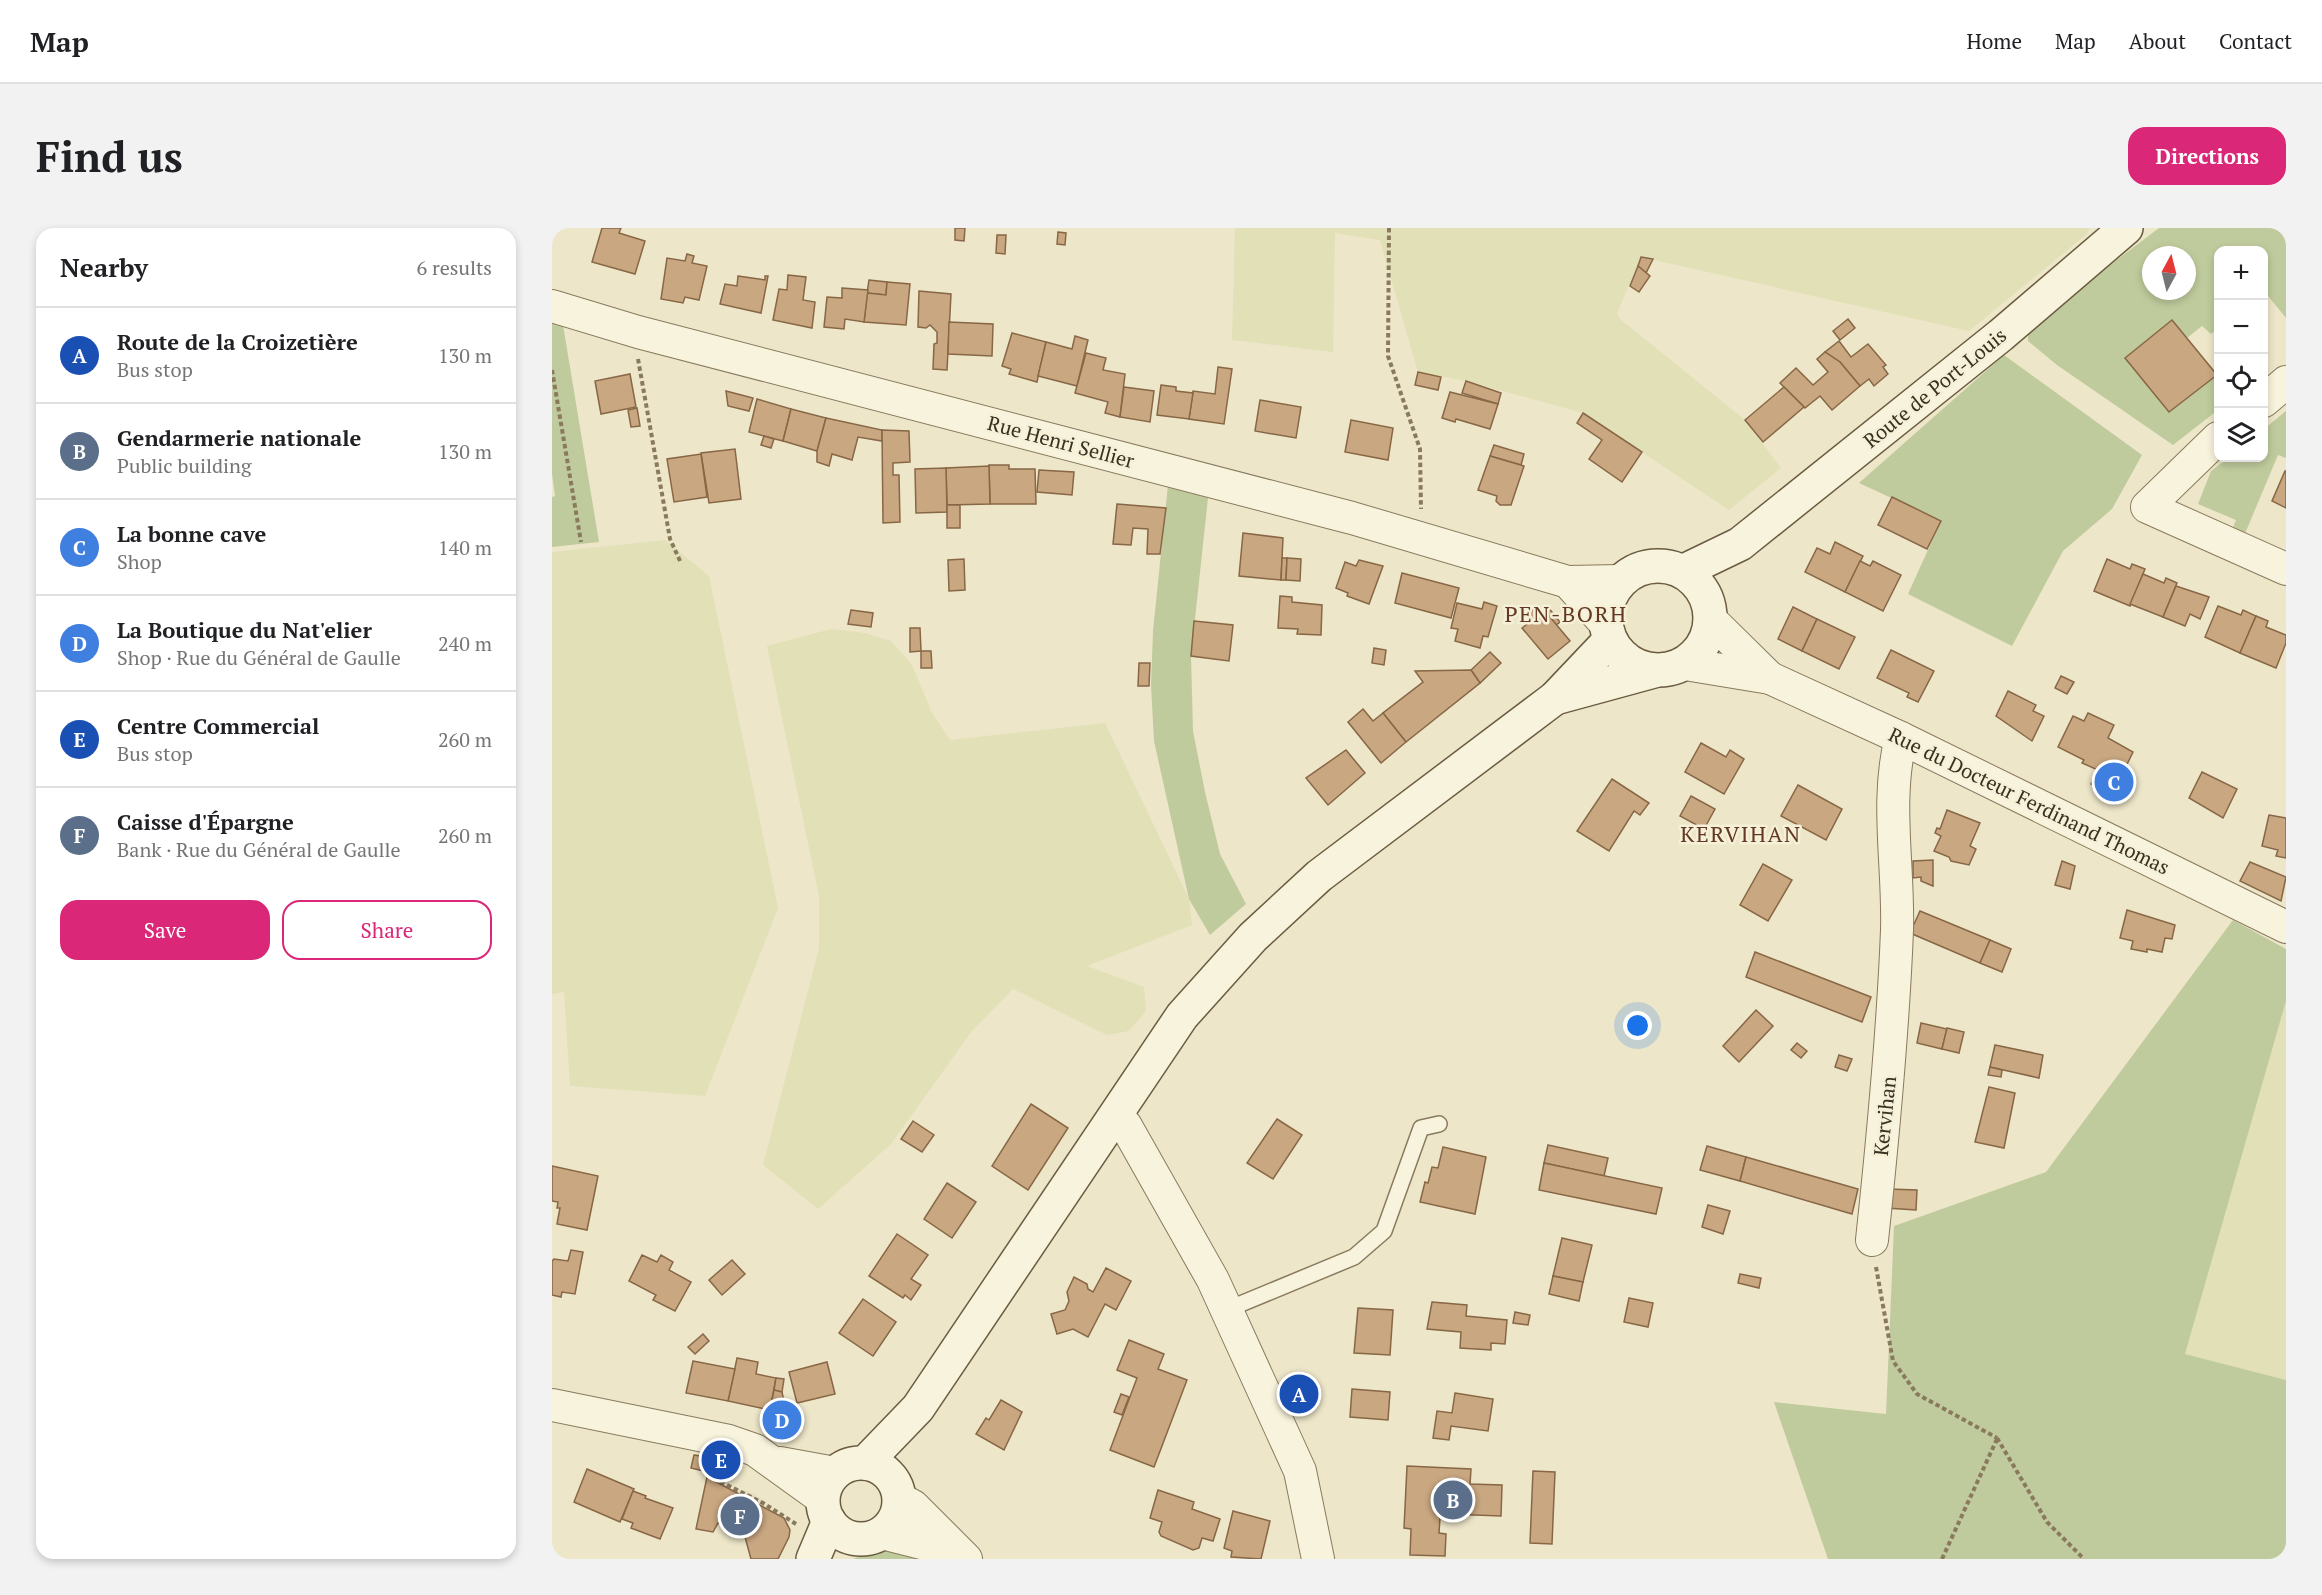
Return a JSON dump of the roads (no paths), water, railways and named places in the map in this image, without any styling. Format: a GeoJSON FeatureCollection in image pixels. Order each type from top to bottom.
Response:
{"type":"FeatureCollection","features":[{"type":"Feature","properties":{"kind":"main road","name":"Route de Port-Louis"},"geometry":{"type":"LineString","coordinates":[[1740,544],[2001,335],[2117,231]]}},
{"type":"Feature","properties":{"kind":"main road"},"geometry":{"type":"LineString","coordinates":[[1684,571],[1740,544]]}},
{"type":"Feature","properties":{"kind":"main road"},"geometry":{"type":"LineString","coordinates":[[1555,698],[1685,664],[1703,647],[1711,614],[1740,544]]}},
{"type":"Feature","properties":{"kind":"main road"},"geometry":{"type":"LineString","coordinates":[[1654,671],[1641,668],[1625,659],[1607,631],[1607,602],[1620,581],[1643,567],[1666,566],[1684,571],[1702,587],[1711,614]]}},
{"type":"Feature","properties":{"kind":"main road"},"geometry":{"type":"LineString","coordinates":[[918,1408],[896,1489],[895,1519],[841,1549],[838,1489],[918,1408],[1182,1016],[1253,937],[1319,876],[1555,698],[1607,631]]}},
{"type":"Feature","properties":{"kind":"main road"},"geometry":{"type":"LineString","coordinates":[[838,1489],[880,1468],[896,1489]]}},
{"type":"Feature","properties":{"kind":"street","name":"Rue Henri Sellier"},"geometry":{"type":"LineString","coordinates":[[552,306],[638,332],[1422,537],[1568,582],[1620,581]]}},
{"type":"Feature","properties":{"kind":"street"},"geometry":{"type":"LineString","coordinates":[[2268,398],[2286,382]]}},
{"type":"Feature","properties":{"kind":"street"},"geometry":{"type":"LineString","coordinates":[[2214,442],[2147,507],[2286,569]]}},
{"type":"Feature","properties":{"kind":"street"},"geometry":{"type":"LineString","coordinates":[[1568,582],[1607,631]]}},
{"type":"Feature","properties":{"kind":"street","name":"Rue du Docteur Ferdinand Thomas"},"geometry":{"type":"LineString","coordinates":[[1711,614],[1770,678]]}},
{"type":"Feature","properties":{"kind":"street","name":"Rue du Docteur Ferdinand Thomas"},"geometry":{"type":"LineString","coordinates":[[1685,664],[1770,678],[1901,738],[2286,927]]}},
{"type":"Feature","properties":{"kind":"street","name":"Kervihan"},"geometry":{"type":"LineString","coordinates":[[1872,1240],[1891,1057],[1897,927],[1894,774],[1901,738]]}},
{"type":"Feature","properties":{"kind":"street"},"geometry":{"type":"LineString","coordinates":[[1116,1114],[1126,1126],[1184,1229],[1226,1310],[1300,1471],[1318,1559]]}},
{"type":"Feature","properties":{"kind":"street"},"geometry":{"type":"LineString","coordinates":[[552,1405],[729,1441],[756,1450],[773,1462],[838,1489]]}},
{"type":"Feature","properties":{"kind":"street"},"geometry":{"type":"LineString","coordinates":[[896,1489],[964,1556]]}},
{"type":"Feature","properties":{"kind":"street"},"geometry":{"type":"LineString","coordinates":[[841,1549],[964,1556]]}},
{"type":"Feature","properties":{"kind":"lane"},"geometry":{"type":"LineString","coordinates":[[1226,1310],[1354,1257],[1384,1231],[1421,1128],[1439,1124]]}},
{"type":"Feature","properties":{"kind":"place","name":"La bonne cave"},"geometry":{"type":"Point","coordinates":[2114,782]}},
{"type":"Feature","properties":{"kind":"place","name":"Route de la Croizetière"},"geometry":{"type":"Point","coordinates":[1299,1394]}},
{"type":"Feature","properties":{"kind":"place","name":"La Boutique du Nat'elier"},"geometry":{"type":"Point","coordinates":[782,1420]}},
{"type":"Feature","properties":{"kind":"place","name":"Centre Commercial"},"geometry":{"type":"Point","coordinates":[721,1460]}},
{"type":"Feature","properties":{"kind":"place","name":"Gendarmerie nationale"},"geometry":{"type":"Point","coordinates":[1453,1500]}},
{"type":"Feature","properties":{"kind":"place","name":"Caisse d'Épargne"},"geometry":{"type":"Point","coordinates":[740,1516]}},
{"type":"Feature","properties":{"kind":"district","name":"PEN-BORH"},"geometry":{"type":"Point","coordinates":[1566,614]}},
{"type":"Feature","properties":{"kind":"district","name":"KERVIHAN"},"geometry":{"type":"Point","coordinates":[1741,834]}}]}
